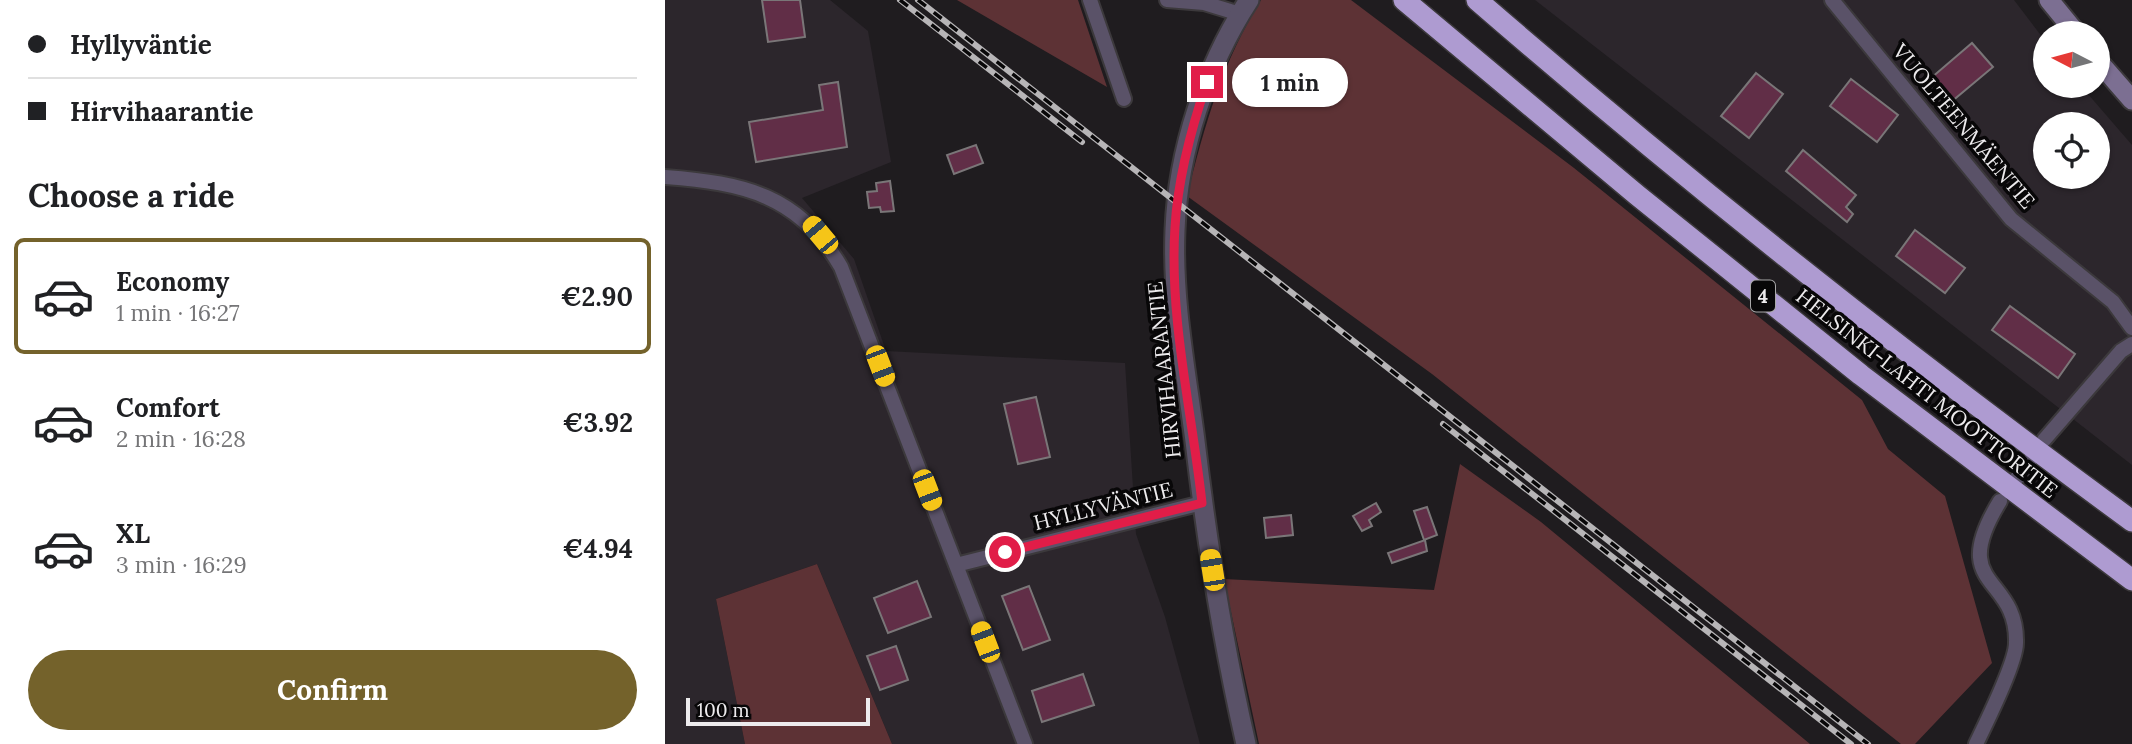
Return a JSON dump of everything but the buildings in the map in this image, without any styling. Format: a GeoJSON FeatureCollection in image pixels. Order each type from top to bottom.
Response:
{"type":"FeatureCollection","features":[{"type":"Feature","properties":{"kind":"highway","name":"HELSINKI-LAHTI MOOTTORITIE"},"geometry":{"type":"LineString","coordinates":[[1404,0],[1637,195],[1861,375],[2132,580]]}},
{"type":"Feature","properties":{"kind":"highway","name":"HELSINKI-LAHTI MOOTTORITIE"},"geometry":{"type":"LineString","coordinates":[[1477,0],[1660,155],[2022,440],[2132,521]]}},
{"type":"Feature","properties":{"kind":"main road"},"geometry":{"type":"LineString","coordinates":[[2049,0],[2066,21]]}},
{"type":"Feature","properties":{"kind":"main road"},"geometry":{"type":"LineString","coordinates":[[2111,76],[2132,100]]}},
{"type":"Feature","properties":{"kind":"street"},"geometry":{"type":"LineString","coordinates":[[1090,0],[1124,99]]}},
{"type":"Feature","properties":{"kind":"street"},"geometry":{"type":"LineString","coordinates":[[1167,0],[1245,7]]}},
{"type":"Feature","properties":{"kind":"street","name":"VUOLTEENMÄENTIE"},"geometry":{"type":"LineString","coordinates":[[1832,0],[2011,219],[2113,302],[2132,328]]}},
{"type":"Feature","properties":{"kind":"street","name":"HIRVIHAARANTIE"},"geometry":{"type":"LineString","coordinates":[[1245,7],[1222,48],[1194,121],[1178,191],[1175,229],[1179,319],[1202,503],[1223,642],[1246,744]]}},
{"type":"Feature","properties":{"kind":"street"},"geometry":{"type":"LineString","coordinates":[[665,177],[747,190],[784,204],[810,223],[829,247],[841,267],[1025,744]]}},
{"type":"Feature","properties":{"kind":"street"},"geometry":{"type":"LineString","coordinates":[[2044,440],[2121,351],[2132,344]]}},
{"type":"Feature","properties":{"kind":"street"},"geometry":{"type":"LineString","coordinates":[[2014,482],[2030,460]]}},
{"type":"Feature","properties":{"kind":"street"},"geometry":{"type":"LineString","coordinates":[[1976,744],[2016,644],[2011,614],[1979,564],[1980,543],[2000,501]]}},
{"type":"Feature","properties":{"kind":"street","name":"HYLLYVÄNTIE"},"geometry":{"type":"LineString","coordinates":[[956,565],[1202,503]]}},
{"type":"Feature","properties":{"kind":"shaded area"},"geometry":{"type":"Polygon","coordinates":[[[665,0],[830,0],[868,31],[891,162],[802,198],[854,259],[886,351],[1125,363],[1136,534],[1165,617],[1200,744],[892,744],[817,564],[716,599],[745,744],[665,744],[665,0]]]}},
{"type":"Feature","properties":{"kind":"shaded area"},"geometry":{"type":"Polygon","coordinates":[[[957,0],[1078,0],[1107,87],[957,0]]]}},
{"type":"Feature","properties":{"kind":"shaded area"},"geometry":{"type":"Polygon","coordinates":[[[1261,0],[1351,0],[1574,168],[1862,400],[1888,449],[1945,496],[1992,663],[1915,744],[1901,744],[1432,374],[1187,196],[1225,71],[1261,0]]]}},
{"type":"Feature","properties":{"kind":"shaded area"},"geometry":{"type":"Polygon","coordinates":[[[1535,0],[2014,0],[2033,25],[2033,98],[2091,98],[2103,112],[2033,112],[2033,189],[2110,189],[2110,120],[2132,145],[2132,465],[1535,0]]]}},
{"type":"Feature","properties":{"kind":"shaded area"},"geometry":{"type":"Polygon","coordinates":[[[1460,464],[1541,522],[1810,744],[1259,744],[1224,579],[1434,590],[1460,464]]]}},
{"type":"Feature","properties":{"kind":"shaded area"},"geometry":{"type":"Polygon","coordinates":[[[817,564],[892,744],[745,744],[716,599],[817,564]]]}},
{"type":"Feature","properties":{"kind":"railway"},"geometry":{"type":"LineString","coordinates":[[900,0],[1082,142]]}},
{"type":"Feature","properties":{"kind":"railway"},"geometry":{"type":"LineString","coordinates":[[918,0],[1868,744]]}},
{"type":"Feature","properties":{"kind":"railway"},"geometry":{"type":"LineString","coordinates":[[1443,424],[1851,744]]}},
{"type":"Feature","properties":{"kind":"route"},"geometry":{"type":"LineString","coordinates":[[1005,552],[1202,503],[1179,319],[1175,229],[1178,191],[1194,121],[1207,82]]}}]}
